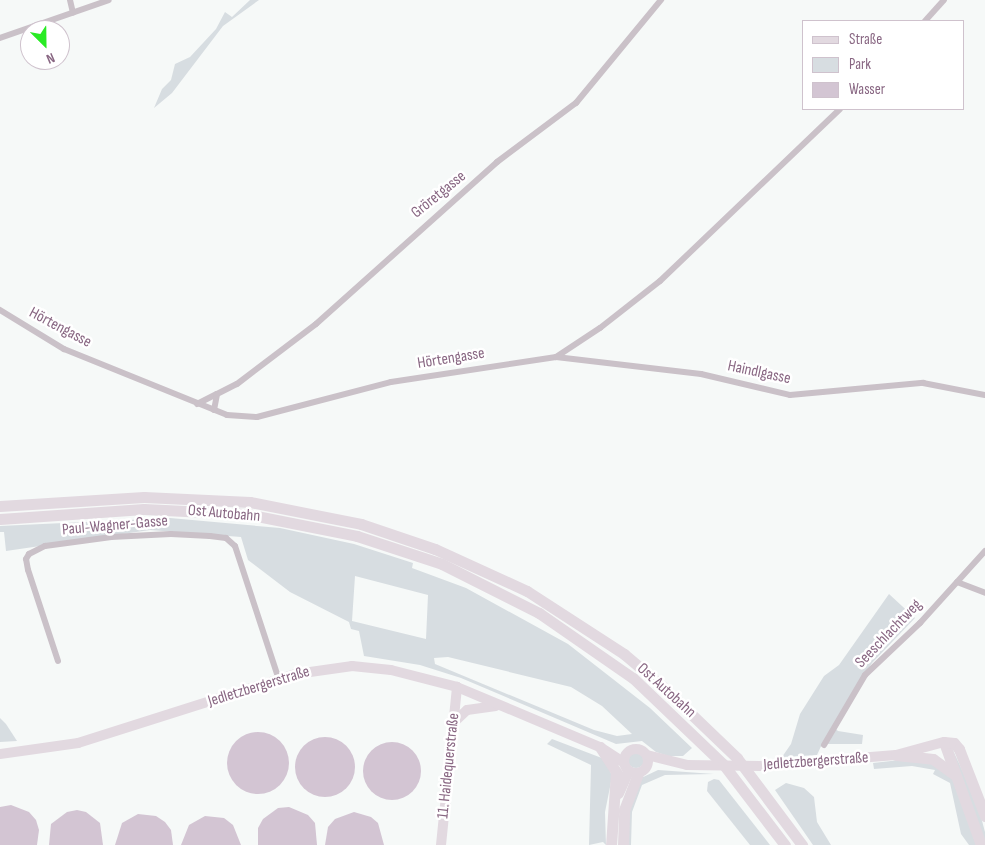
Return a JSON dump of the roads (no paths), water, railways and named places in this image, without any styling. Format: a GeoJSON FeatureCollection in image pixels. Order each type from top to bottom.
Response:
{"type":"FeatureCollection","features":[{"type":"Feature","properties":{"kind":"highway","name":"Ost Autobahn"},"geometry":{"type":"LineString","coordinates":[[0,506],[144,497],[250,502],[361,524],[435,549],[497,576],[579,622],[624,654],[711,732],[760,788],[802,845]]}},
{"type":"Feature","properties":{"kind":"highway","name":"Ost Autobahn"},"geometry":{"type":"LineString","coordinates":[[0,519],[144,509],[247,514],[357,536],[442,564],[497,589],[584,642],[633,678],[693,732],[742,787],[785,845]]}},
{"type":"Feature","properties":{"kind":"highway"},"geometry":{"type":"LineString","coordinates":[[981,845],[944,742],[954,743],[959,749],[985,816]]}},
{"type":"Feature","properties":{"kind":"highway"},"geometry":{"type":"LineString","coordinates":[[600,747],[616,772],[612,845]]}},
{"type":"Feature","properties":{"kind":"highway"},"geometry":{"type":"LineString","coordinates":[[896,755],[933,759],[946,766],[958,778]]}},
{"type":"Feature","properties":{"kind":"highway"},"geometry":{"type":"LineString","coordinates":[[613,807],[634,769]]}},
{"type":"Feature","properties":{"kind":"highway"},"geometry":{"type":"LineString","coordinates":[[623,845],[624,810],[634,769]]}},
{"type":"Feature","properties":{"kind":"main road","name":"Jedletzbergerstraße"},"geometry":{"type":"LineString","coordinates":[[0,754],[54,748],[117,733],[301,673],[352,666],[391,670],[457,687],[600,747],[634,769],[687,765],[814,763],[896,755],[944,742]]}},
{"type":"Feature","properties":{"kind":"main road","name":"11. Haidequerstraße"},"geometry":{"type":"LineString","coordinates":[[441,845],[457,687]]}},
{"type":"Feature","properties":{"kind":"main road"},"geometry":{"type":"LineString","coordinates":[[453,723],[467,710],[500,705]]}},
{"type":"Feature","properties":{"kind":"main road","name":"Jedletzbergerstraße"},"geometry":{"type":"LineString","coordinates":[[600,747],[628,751],[640,749],[647,754],[687,765]]}},
{"type":"Feature","properties":{"kind":"main road"},"geometry":{"type":"LineString","coordinates":[[628,751],[634,769]]}},
{"type":"Feature","properties":{"kind":"main road"},"geometry":{"type":"LineString","coordinates":[[634,769],[647,754]]}},
{"type":"Feature","properties":{"kind":"street"},"geometry":{"type":"LineString","coordinates":[[70,0],[73,13]]}},
{"type":"Feature","properties":{"kind":"street"},"geometry":{"type":"LineString","coordinates":[[0,38],[109,0]]}},
{"type":"Feature","properties":{"kind":"street","name":"Gröretgasse"},"geometry":{"type":"LineString","coordinates":[[197,404],[237,384],[316,324],[497,162],[576,103],[661,0]]}},
{"type":"Feature","properties":{"kind":"street"},"geometry":{"type":"LineString","coordinates":[[926,20],[944,0]]}},
{"type":"Feature","properties":{"kind":"street","name":"Hörtengasse"},"geometry":{"type":"LineString","coordinates":[[0,310],[64,349],[227,415],[256,417],[391,382],[556,357],[600,328],[660,281],[839,110]]}},
{"type":"Feature","properties":{"kind":"street","name":"Haindlgasse"},"geometry":{"type":"LineString","coordinates":[[556,357],[701,374],[790,395],[922,383],[985,395]]}},
{"type":"Feature","properties":{"kind":"street"},"geometry":{"type":"LineString","coordinates":[[214,410],[217,394]]}},
{"type":"Feature","properties":{"kind":"street","name":"Paul-Wagner-Gasse"},"geometry":{"type":"LineString","coordinates":[[58,661],[28,570],[26,559],[29,554],[45,546],[110,537],[171,534],[210,536],[226,538],[234,546],[279,680]]}},
{"type":"Feature","properties":{"kind":"street","name":"Seeschlachtweg"},"geometry":{"type":"LineString","coordinates":[[824,745],[865,675],[958,582],[985,551]]}},
{"type":"Feature","properties":{"kind":"street"},"geometry":{"type":"LineString","coordinates":[[958,582],[985,593]]}},
{"type":"Feature","properties":{"kind":"water"},"geometry":{"type":"Polygon","coordinates":[[[258,732],[270,735],[280,741],[286,751],[289,763],[286,775],[280,785],[270,791],[258,794],[246,791],[236,785],[230,775],[227,763],[230,751],[236,741],[246,735],[258,732]]]}},
{"type":"Feature","properties":{"kind":"water"},"geometry":{"type":"Polygon","coordinates":[[[325,737],[341,742],[346,746],[350,751],[355,767],[350,783],[346,788],[341,792],[325,797],[309,792],[304,788],[300,783],[295,767],[300,751],[304,746],[309,742],[325,737]]]}},
{"type":"Feature","properties":{"kind":"water"},"geometry":{"type":"Polygon","coordinates":[[[386,742],[398,742],[408,746],[417,755],[421,777],[413,792],[398,800],[386,800],[376,796],[367,787],[363,777],[363,765],[367,755],[376,746],[386,742]]]}},
{"type":"Feature","properties":{"kind":"water"},"geometry":{"type":"Polygon","coordinates":[[[11,805],[29,812],[36,820],[39,830],[37,845],[0,845],[0,807],[11,805]]]}},
{"type":"Feature","properties":{"kind":"water"},"geometry":{"type":"Polygon","coordinates":[[[289,807],[308,815],[315,823],[317,845],[258,845],[258,828],[263,819],[278,808],[289,807]]]}},
{"type":"Feature","properties":{"kind":"water"},"geometry":{"type":"Polygon","coordinates":[[[77,810],[86,812],[100,823],[103,845],[49,845],[51,824],[67,812],[77,810]]]}},
{"type":"Feature","properties":{"kind":"water"},"geometry":{"type":"Polygon","coordinates":[[[354,812],[371,817],[378,823],[384,845],[325,845],[328,827],[335,819],[354,812]]]}},
{"type":"Feature","properties":{"kind":"water"},"geometry":{"type":"Polygon","coordinates":[[[138,814],[156,816],[165,822],[171,830],[173,845],[115,845],[122,823],[138,814]]]}},
{"type":"Feature","properties":{"kind":"water"},"geometry":{"type":"Polygon","coordinates":[[[205,816],[224,818],[233,825],[241,845],[181,845],[189,825],[205,816]]]}}]}
